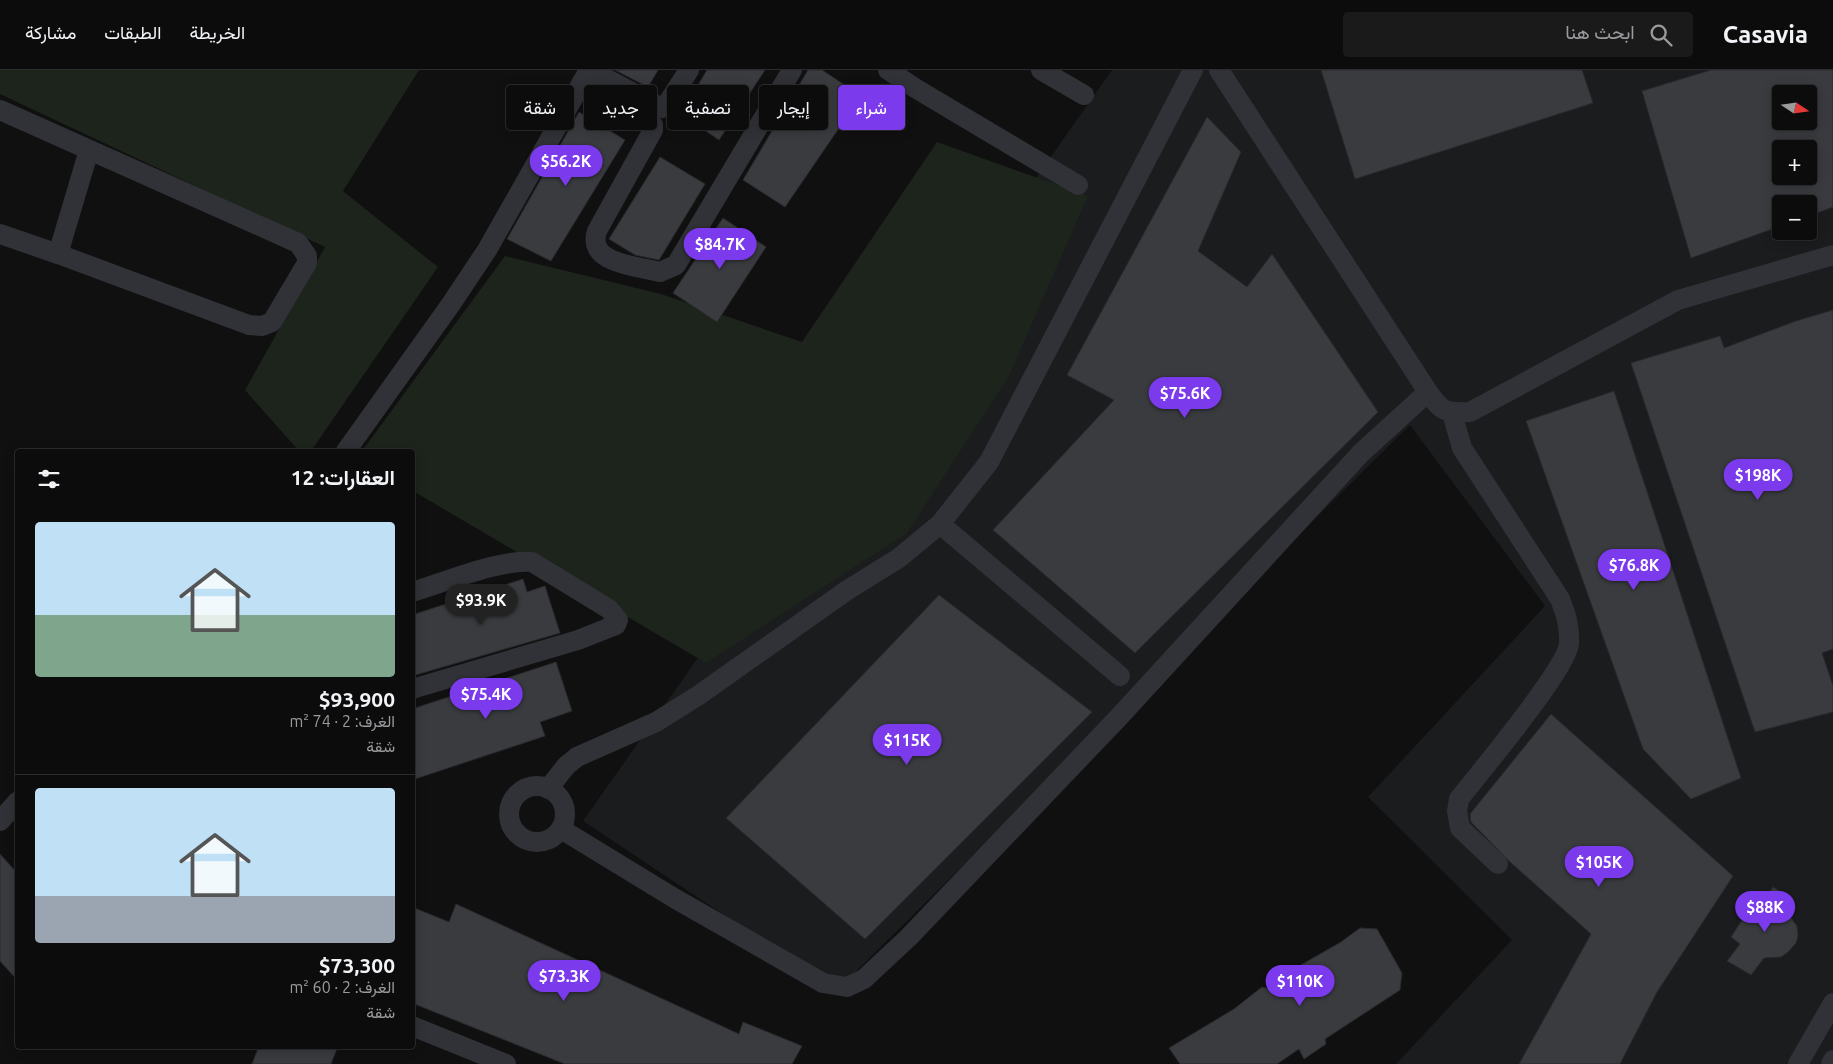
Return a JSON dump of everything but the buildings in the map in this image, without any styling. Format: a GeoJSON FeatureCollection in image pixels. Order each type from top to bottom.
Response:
{"type":"FeatureCollection","features":[{"type":"Feature","properties":{"kind":"street"},"geometry":{"type":"LineString","coordinates":[[587,74],[662,108],[667,104],[689,70]]}},
{"type":"Feature","properties":{"kind":"street"},"geometry":{"type":"LineString","coordinates":[[587,74],[653,125],[653,130],[597,231],[594,240],[598,250],[609,259],[660,272],[676,265],[792,70]]}},
{"type":"Feature","properties":{"kind":"street"},"geometry":{"type":"LineString","coordinates":[[548,789],[561,771],[578,757],[656,722],[846,591],[899,558],[940,524],[989,462],[1192,70]]}},
{"type":"Feature","properties":{"kind":"street"},"geometry":{"type":"LineString","coordinates":[[1221,70],[1428,392],[1439,408],[1452,413],[1470,412],[1678,300],[1833,255]]}},
{"type":"Feature","properties":{"kind":"street"},"geometry":{"type":"LineString","coordinates":[[894,72],[1078,185]]}},
{"type":"Feature","properties":{"kind":"street"},"geometry":{"type":"LineString","coordinates":[[1052,73],[1084,95]]}},
{"type":"Feature","properties":{"kind":"street"},"geometry":{"type":"LineString","coordinates":[[347,449],[451,304],[487,250],[587,74]]}},
{"type":"Feature","properties":{"kind":"street"},"geometry":{"type":"LineString","coordinates":[[0,110],[298,243],[307,256],[306,263],[272,322],[262,326],[249,325],[0,234]]}},
{"type":"Feature","properties":{"kind":"street"},"geometry":{"type":"LineString","coordinates":[[58,254],[89,150]]}},
{"type":"Feature","properties":{"kind":"street"},"geometry":{"type":"LineString","coordinates":[[561,829],[674,898],[823,984],[847,987],[864,979],[909,937],[1119,717],[1361,452],[1428,392]]}},
{"type":"Feature","properties":{"kind":"street"},"geometry":{"type":"LineString","coordinates":[[1452,413],[1462,448],[1560,599],[1568,622],[1569,645],[1556,673],[1459,799],[1457,811],[1460,828],[1498,864]]}},
{"type":"Feature","properties":{"kind":"street"},"geometry":{"type":"LineString","coordinates":[[940,524],[1120,676]]}},
{"type":"Feature","properties":{"kind":"street"},"geometry":{"type":"LineString","coordinates":[[415,591],[509,563],[518,561],[532,562],[609,609],[618,620],[616,624],[578,640],[415,688]]}},
{"type":"Feature","properties":{"kind":"street"},"geometry":{"type":"LineString","coordinates":[[532,787],[548,789],[555,793],[563,806],[564,822],[561,829],[549,839],[534,842],[519,836],[511,823],[510,808],[518,794],[532,787]]}},
{"type":"Feature","properties":{"kind":"street"},"geometry":{"type":"LineString","coordinates":[[1798,1064],[1833,1003]]}},
{"type":"Feature","properties":{"kind":"street"},"geometry":{"type":"LineString","coordinates":[[415,1027],[506,1064]]}},
{"type":"Feature","properties":{"kind":"street"},"geometry":{"type":"LineString","coordinates":[[1831,1064],[1833,1060]]}},
{"type":"Feature","properties":{"kind":"shaded area"},"geometry":{"type":"Polygon","coordinates":[[[0,70],[419,70],[343,191],[438,267],[312,449],[297,449],[245,390],[325,247],[0,94],[0,70]]]}},
{"type":"Feature","properties":{"kind":"shaded area"},"geometry":{"type":"Polygon","coordinates":[[[1112,70],[1833,70],[1833,1064],[1396,1064],[1512,940],[1368,797],[1545,606],[1410,425],[837,990],[583,821],[1112,70]]]}},
{"type":"Feature","properties":{"kind":"shaded area"},"geometry":{"type":"Polygon","coordinates":[[[937,142],[1088,196],[1009,376],[907,533],[706,663],[415,492],[415,449],[363,449],[505,256],[661,294],[802,342],[937,142]]]}}]}
